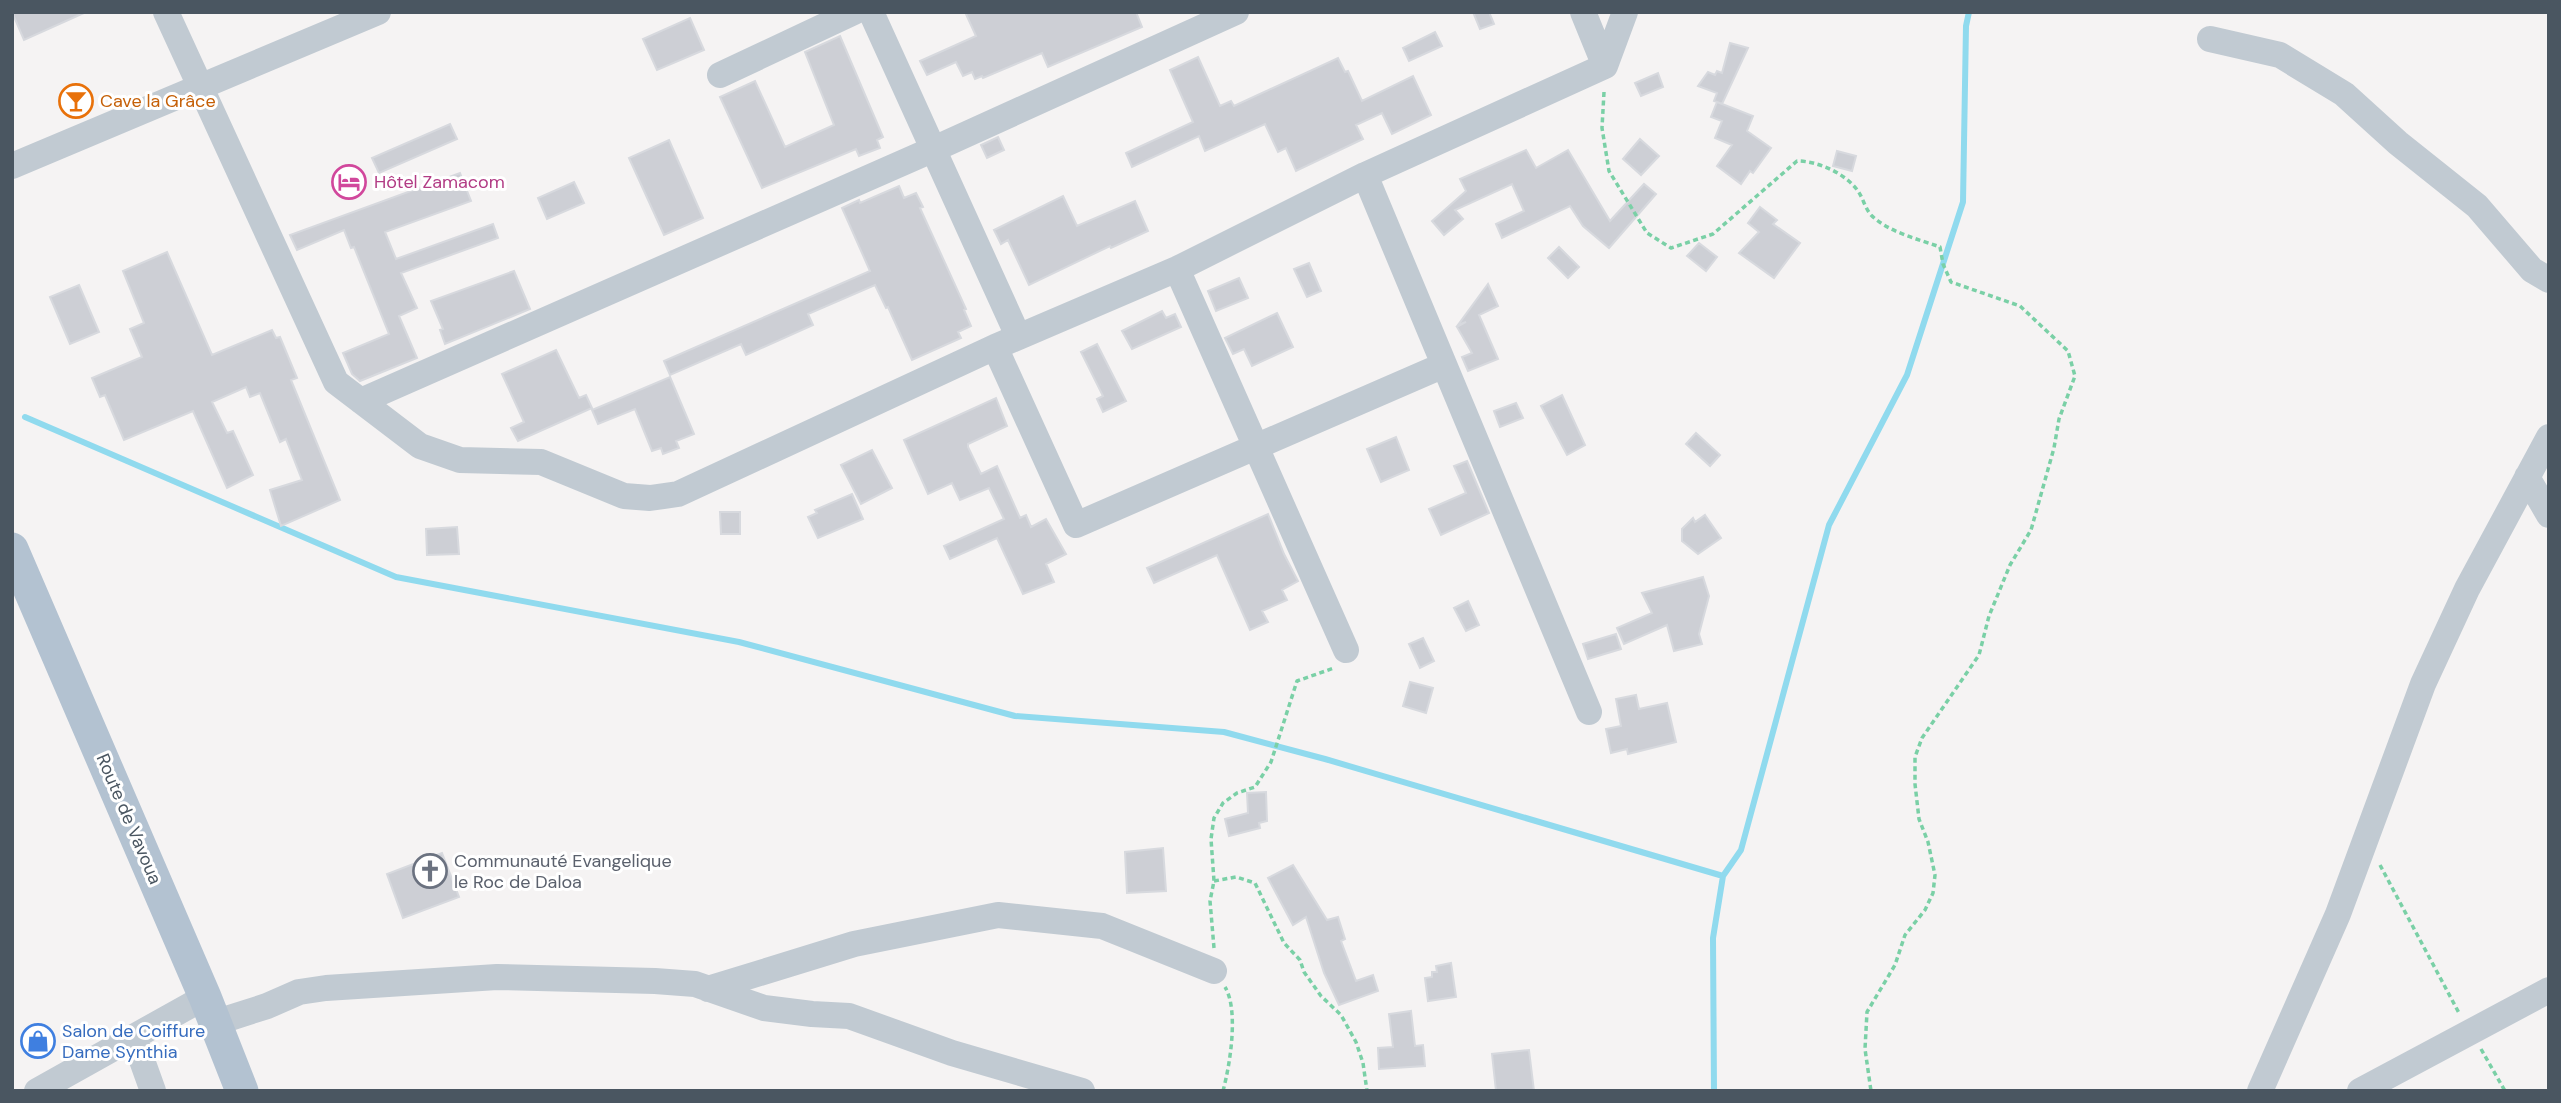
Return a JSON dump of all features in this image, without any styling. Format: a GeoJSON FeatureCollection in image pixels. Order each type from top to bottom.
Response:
{"type":"FeatureCollection","features":[{"type":"Feature","properties":{"kind":"main road","name":"Route de Vavoua"},"geometry":{"type":"LineString","coordinates":[[12,549],[242,1091]]}},
{"type":"Feature","properties":{"kind":"street"},"geometry":{"type":"LineString","coordinates":[[166,12],[336,382],[420,446],[460,460],[541,462],[624,496],[650,498],[678,494],[1007,342],[1177,269],[1365,175],[1605,66],[1625,12]]}},
{"type":"Feature","properties":{"kind":"street"},"geometry":{"type":"LineString","coordinates":[[12,166],[378,12]]}},
{"type":"Feature","properties":{"kind":"street"},"geometry":{"type":"LineString","coordinates":[[720,75],[854,12]]}},
{"type":"Feature","properties":{"kind":"street"},"geometry":{"type":"LineString","coordinates":[[871,12],[934,149],[1076,526],[1444,365]]}},
{"type":"Feature","properties":{"kind":"street"},"geometry":{"type":"LineString","coordinates":[[360,401],[934,149],[1236,12]]}},
{"type":"Feature","properties":{"kind":"street"},"geometry":{"type":"LineString","coordinates":[[1583,12],[1605,66]]}},
{"type":"Feature","properties":{"kind":"street"},"geometry":{"type":"LineString","coordinates":[[2210,39],[2280,55],[2344,94],[2398,143],[2477,206],[2532,270],[2549,280]]}},
{"type":"Feature","properties":{"kind":"street"},"geometry":{"type":"LineString","coordinates":[[1365,175],[1589,712]]}},
{"type":"Feature","properties":{"kind":"street"},"geometry":{"type":"LineString","coordinates":[[1177,269],[1346,650]]}},
{"type":"Feature","properties":{"kind":"street"},"geometry":{"type":"LineString","coordinates":[[2260,1091],[2338,914],[2423,684],[2467,589],[2549,437]]}},
{"type":"Feature","properties":{"kind":"street"},"geometry":{"type":"LineString","coordinates":[[2527,477],[2549,515]]}},
{"type":"Feature","properties":{"kind":"street"},"geometry":{"type":"LineString","coordinates":[[708,989],[854,944],[998,915],[1102,926],[1214,971]]}},
{"type":"Feature","properties":{"kind":"street"},"geometry":{"type":"LineString","coordinates":[[37,1091],[134,1038],[209,1010],[312,989],[497,977],[695,984],[764,1008],[849,1016],[952,1053],[1082,1091]]}},
{"type":"Feature","properties":{"kind":"street"},"geometry":{"type":"LineString","coordinates":[[2360,1091],[2549,989]]}},
{"type":"Feature","properties":{"kind":"street"},"geometry":{"type":"LineString","coordinates":[[134,1038],[153,1091]]}},
{"type":"Feature","properties":{"kind":"path"},"geometry":{"type":"LineString","coordinates":[[1605,66],[1602,128],[1609,170],[1647,233],[1671,248],[1713,234],[1797,160],[1812,161],[1838,174],[1857,190],[1870,214],[1887,226],[1940,247],[1943,264],[1951,282],[2020,306],[2068,351],[2075,376],[2059,419],[2054,448],[2031,530],[2010,565],[1989,616],[1979,655],[1922,738],[1915,757],[1919,818],[1936,876],[1925,910],[1905,935],[1895,965],[1867,1012],[1865,1049],[1871,1091]]}},
{"type":"Feature","properties":{"kind":"path"},"geometry":{"type":"LineString","coordinates":[[1223,1091],[1234,1019],[1231,998],[1214,971],[1210,901],[1214,881],[1211,839],[1214,818],[1223,803],[1237,793],[1255,787],[1271,762],[1297,681],[1339,666],[1346,650]]}},
{"type":"Feature","properties":{"kind":"path"},"geometry":{"type":"LineString","coordinates":[[2366,838],[2454,1006],[2505,1091]]}},
{"type":"Feature","properties":{"kind":"path"},"geometry":{"type":"LineString","coordinates":[[1214,881],[1236,877],[1255,883],[1284,943],[1300,960],[1304,972],[1321,996],[1341,1015],[1356,1042],[1363,1063],[1367,1091]]}},
{"type":"Feature","properties":{"kind":"building"},"geometry":{"type":"Polygon","coordinates":[[[12,12],[86,12],[24,40],[12,12]]]}},
{"type":"Feature","properties":{"kind":"building"},"geometry":{"type":"Polygon","coordinates":[[[965,12],[1136,12],[1142,27],[1048,67],[1042,53],[983,78],[982,76],[975,79],[972,72],[963,76],[956,62],[927,75],[920,61],[976,36],[965,12]]]}},
{"type":"Feature","properties":{"kind":"building"},"geometry":{"type":"Polygon","coordinates":[[[1473,12],[1489,12],[1494,24],[1480,29],[1473,12]]]}},
{"type":"Feature","properties":{"kind":"building"},"geometry":{"type":"Polygon","coordinates":[[[690,18],[704,50],[657,70],[643,39],[690,18]]]}},
{"type":"Feature","properties":{"kind":"building"},"geometry":{"type":"Polygon","coordinates":[[[1435,32],[1442,46],[1409,61],[1403,48],[1435,32]]]}},
{"type":"Feature","properties":{"kind":"building"},"geometry":{"type":"Polygon","coordinates":[[[840,36],[883,137],[877,140],[880,148],[859,156],[856,149],[762,188],[720,97],[755,81],[785,147],[834,125],[805,52],[840,36]]]}},
{"type":"Feature","properties":{"kind":"building"},"geometry":{"type":"Polygon","coordinates":[[[1730,43],[1748,48],[1722,104],[1714,101],[1717,93],[1698,86],[1708,72],[1715,75],[1717,71],[1722,73],[1730,43]]]}},
{"type":"Feature","properties":{"kind":"building"},"geometry":{"type":"Polygon","coordinates":[[[1198,57],[1220,106],[1231,101],[1234,106],[1338,58],[1345,72],[1348,71],[1362,101],[1413,76],[1431,115],[1392,134],[1382,113],[1356,125],[1363,139],[1296,171],[1286,148],[1278,152],[1265,124],[1205,151],[1199,136],[1132,167],[1126,153],[1193,122],[1170,70],[1198,57]]]}},
{"type":"Feature","properties":{"kind":"building"},"geometry":{"type":"Polygon","coordinates":[[[1658,73],[1663,87],[1641,96],[1635,83],[1658,73]]]}},
{"type":"Feature","properties":{"kind":"building"},"geometry":{"type":"Polygon","coordinates":[[[1717,102],[1753,116],[1747,131],[1771,148],[1753,173],[1750,171],[1741,184],[1717,166],[1732,145],[1715,138],[1722,121],[1711,117],[1717,102]]]}},
{"type":"Feature","properties":{"kind":"building"},"geometry":{"type":"Polygon","coordinates":[[[450,124],[457,139],[379,173],[372,158],[450,124]]]}},
{"type":"Feature","properties":{"kind":"building"},"geometry":{"type":"Polygon","coordinates":[[[998,137],[1004,150],[987,158],[981,145],[998,137]]]}},
{"type":"Feature","properties":{"kind":"building"},"geometry":{"type":"Polygon","coordinates":[[[1640,139],[1659,156],[1641,175],[1623,159],[1640,139]]]}},
{"type":"Feature","properties":{"kind":"building"},"geometry":{"type":"Polygon","coordinates":[[[669,140],[703,218],[664,235],[629,158],[669,140]]]}},
{"type":"Feature","properties":{"kind":"building"},"geometry":{"type":"Polygon","coordinates":[[[1526,150],[1536,168],[1568,150],[1610,221],[1644,184],[1656,194],[1609,248],[1583,226],[1570,206],[1502,238],[1496,224],[1524,211],[1512,184],[1455,210],[1463,219],[1444,235],[1432,221],[1466,191],[1460,179],[1526,150]]]}},
{"type":"Feature","properties":{"kind":"building"},"geometry":{"type":"Polygon","coordinates":[[[1837,151],[1856,156],[1852,171],[1833,166],[1837,151]]]}},
{"type":"Feature","properties":{"kind":"building"},"geometry":{"type":"Polygon","coordinates":[[[460,173],[471,201],[385,232],[396,259],[493,224],[498,238],[401,273],[417,308],[399,316],[417,358],[360,381],[352,374],[343,353],[389,334],[354,247],[351,248],[344,230],[297,250],[290,235],[460,173]]]}},
{"type":"Feature","properties":{"kind":"building"},"geometry":{"type":"Polygon","coordinates":[[[574,182],[584,203],[547,219],[538,198],[574,182]]]}},
{"type":"Feature","properties":{"kind":"building"},"geometry":{"type":"Polygon","coordinates":[[[899,186],[904,198],[916,193],[923,207],[920,208],[966,309],[964,310],[971,326],[958,332],[961,338],[912,360],[875,285],[808,314],[813,325],[746,355],[741,344],[670,375],[664,361],[870,271],[842,208],[899,186]]]}},
{"type":"Feature","properties":{"kind":"building"},"geometry":{"type":"Polygon","coordinates":[[[1063,196],[1077,226],[1135,201],[1148,231],[1029,285],[1008,240],[1001,244],[994,230],[1063,196]]]}},
{"type":"Feature","properties":{"kind":"building"},"geometry":{"type":"Polygon","coordinates":[[[1760,207],[1777,220],[1773,224],[1800,243],[1774,278],[1739,253],[1759,232],[1748,223],[1760,207]]]}},
{"type":"Feature","properties":{"kind":"building"},"geometry":{"type":"Polygon","coordinates":[[[1699,243],[1717,257],[1706,271],[1687,256],[1699,243]]]}},
{"type":"Feature","properties":{"kind":"building"},"geometry":{"type":"Polygon","coordinates":[[[1559,247],[1579,267],[1568,278],[1548,258],[1559,247]]]}},
{"type":"Feature","properties":{"kind":"building"},"geometry":{"type":"Polygon","coordinates":[[[167,252],[212,355],[272,330],[276,338],[280,337],[297,378],[291,380],[340,500],[281,526],[270,490],[302,480],[286,439],[280,442],[260,393],[250,397],[246,387],[212,402],[227,433],[233,431],[253,475],[227,488],[193,411],[124,440],[105,395],[100,397],[92,378],[142,357],[130,329],[144,323],[123,271],[167,252]]]}},
{"type":"Feature","properties":{"kind":"building"},"geometry":{"type":"Polygon","coordinates":[[[1309,263],[1321,291],[1307,297],[1294,269],[1309,263]]]}},
{"type":"Feature","properties":{"kind":"building"},"geometry":{"type":"Polygon","coordinates":[[[514,271],[530,309],[445,344],[440,330],[443,329],[431,301],[514,271]]]}},
{"type":"Feature","properties":{"kind":"building"},"geometry":{"type":"Polygon","coordinates":[[[1239,278],[1248,298],[1216,311],[1208,291],[1239,278]]]}},
{"type":"Feature","properties":{"kind":"building"},"geometry":{"type":"Polygon","coordinates":[[[1488,284],[1498,306],[1479,315],[1498,359],[1468,371],[1462,357],[1472,353],[1457,327],[1466,322],[1458,325],[1488,284]]]}},
{"type":"Feature","properties":{"kind":"building"},"geometry":{"type":"Polygon","coordinates":[[[79,285],[99,332],[70,344],[50,297],[79,285]]]}},
{"type":"Feature","properties":{"kind":"building"},"geometry":{"type":"Polygon","coordinates":[[[1162,311],[1166,318],[1175,314],[1181,327],[1132,349],[1122,331],[1162,311]]]}},
{"type":"Feature","properties":{"kind":"building"},"geometry":{"type":"Polygon","coordinates":[[[1277,313],[1293,347],[1252,366],[1244,349],[1233,354],[1225,338],[1277,313]]]}},
{"type":"Feature","properties":{"kind":"building"},"geometry":{"type":"Polygon","coordinates":[[[1097,344],[1126,401],[1103,412],[1097,399],[1103,396],[1081,352],[1097,344]]]}},
{"type":"Feature","properties":{"kind":"building"},"geometry":{"type":"Polygon","coordinates":[[[556,350],[579,398],[586,395],[592,408],[518,441],[511,428],[524,422],[502,374],[556,350]]]}},
{"type":"Feature","properties":{"kind":"building"},"geometry":{"type":"Polygon","coordinates":[[[670,377],[694,434],[676,441],[679,448],[663,454],[661,448],[652,451],[635,409],[598,424],[592,410],[670,377]]]}},
{"type":"Feature","properties":{"kind":"building"},"geometry":{"type":"Polygon","coordinates":[[[1562,395],[1585,445],[1567,455],[1541,406],[1562,395]]]}},
{"type":"Feature","properties":{"kind":"building"},"geometry":{"type":"Polygon","coordinates":[[[996,398],[1007,426],[968,444],[968,447],[981,474],[997,466],[1020,518],[1026,515],[1031,527],[1046,519],[1066,554],[1046,564],[1054,582],[1023,594],[997,538],[950,559],[944,546],[1004,519],[989,488],[960,500],[952,483],[928,494],[904,440],[996,398]]]}},
{"type":"Feature","properties":{"kind":"building"},"geometry":{"type":"Polygon","coordinates":[[[1516,403],[1523,418],[1500,427],[1494,411],[1516,403]]]}},
{"type":"Feature","properties":{"kind":"building"},"geometry":{"type":"Polygon","coordinates":[[[1696,433],[1720,455],[1710,466],[1686,444],[1696,433]]]}},
{"type":"Feature","properties":{"kind":"building"},"geometry":{"type":"Polygon","coordinates":[[[1396,437],[1409,470],[1381,482],[1367,449],[1396,437]]]}},
{"type":"Feature","properties":{"kind":"building"},"geometry":{"type":"Polygon","coordinates":[[[872,450],[892,488],[861,504],[841,465],[872,450]]]}},
{"type":"Feature","properties":{"kind":"building"},"geometry":{"type":"Polygon","coordinates":[[[1467,461],[1489,513],[1441,535],[1429,509],[1466,493],[1454,466],[1467,461]]]}},
{"type":"Feature","properties":{"kind":"building"},"geometry":{"type":"Polygon","coordinates":[[[852,494],[863,519],[818,538],[808,517],[817,513],[815,510],[852,494]]]}},
{"type":"Feature","properties":{"kind":"building"},"geometry":{"type":"Polygon","coordinates":[[[720,512],[740,512],[740,534],[721,534],[720,512]]]}},
{"type":"Feature","properties":{"kind":"building"},"geometry":{"type":"Polygon","coordinates":[[[1268,514],[1298,581],[1282,590],[1287,600],[1262,611],[1268,622],[1250,630],[1217,555],[1154,583],[1147,568],[1268,514]]]}},
{"type":"Feature","properties":{"kind":"building"},"geometry":{"type":"Polygon","coordinates":[[[1705,515],[1721,538],[1698,554],[1682,541],[1682,529],[1693,518],[1695,522],[1705,515]]]}},
{"type":"Feature","properties":{"kind":"building"},"geometry":{"type":"Polygon","coordinates":[[[457,527],[459,554],[427,555],[426,529],[457,527]]]}},
{"type":"Feature","properties":{"kind":"building"},"geometry":{"type":"Polygon","coordinates":[[[1703,577],[1709,596],[1699,634],[1702,644],[1674,651],[1667,625],[1624,644],[1617,628],[1652,613],[1642,593],[1703,577]]]}},
{"type":"Feature","properties":{"kind":"building"},"geometry":{"type":"Polygon","coordinates":[[[1468,601],[1479,625],[1466,631],[1454,608],[1468,601]]]}},
{"type":"Feature","properties":{"kind":"building"},"geometry":{"type":"Polygon","coordinates":[[[1616,634],[1621,649],[1588,659],[1583,644],[1616,634]]]}},
{"type":"Feature","properties":{"kind":"building"},"geometry":{"type":"Polygon","coordinates":[[[1423,638],[1434,661],[1420,668],[1409,644],[1423,638]]]}},
{"type":"Feature","properties":{"kind":"building"},"geometry":{"type":"Polygon","coordinates":[[[1410,682],[1433,688],[1426,713],[1403,706],[1410,682]]]}},
{"type":"Feature","properties":{"kind":"building"},"geometry":{"type":"Polygon","coordinates":[[[1636,695],[1639,709],[1667,703],[1676,742],[1628,754],[1627,749],[1611,753],[1606,729],[1621,726],[1616,699],[1636,695]]]}},
{"type":"Feature","properties":{"kind":"building"},"geometry":{"type":"Polygon","coordinates":[[[1266,792],[1267,821],[1259,823],[1260,828],[1229,836],[1225,819],[1248,813],[1247,793],[1266,792]]]}},
{"type":"Feature","properties":{"kind":"building"},"geometry":{"type":"Polygon","coordinates":[[[1163,848],[1166,891],[1127,893],[1125,852],[1163,848]]]}},
{"type":"Feature","properties":{"kind":"building"},"geometry":{"type":"Polygon","coordinates":[[[442,853],[459,897],[403,918],[387,874],[442,853]]]}},
{"type":"Feature","properties":{"kind":"building"},"geometry":{"type":"Polygon","coordinates":[[[1293,865],[1327,920],[1338,917],[1345,939],[1341,941],[1356,981],[1373,975],[1378,991],[1339,1005],[1324,973],[1306,917],[1293,925],[1268,878],[1293,865]]]}},
{"type":"Feature","properties":{"kind":"building"},"geometry":{"type":"Polygon","coordinates":[[[1451,963],[1456,997],[1428,1001],[1425,978],[1432,977],[1432,972],[1437,972],[1436,966],[1451,963]]]}},
{"type":"Feature","properties":{"kind":"building"},"geometry":{"type":"Polygon","coordinates":[[[1411,1011],[1415,1046],[1423,1045],[1425,1066],[1379,1069],[1378,1048],[1393,1047],[1389,1014],[1411,1011]]]}},
{"type":"Feature","properties":{"kind":"building"},"geometry":{"type":"Polygon","coordinates":[[[1529,1050],[1534,1091],[1496,1091],[1492,1054],[1529,1050]]]}},
{"type":"Feature","properties":{"kind":"waterway"},"geometry":{"type":"LineString","coordinates":[[1714,1091],[1713,938],[1723,876],[1741,850],[1829,525],[1907,375],[1963,202],[1966,26],[1969,12]]}},
{"type":"Feature","properties":{"kind":"waterway"},"geometry":{"type":"LineString","coordinates":[[25,417],[396,577],[739,642],[1015,716],[1224,732],[1723,876]]}},
{"type":"Feature","properties":{"kind":"place","name":"Cave la Grâce"},"geometry":{"type":"Point","coordinates":[76,101]}},
{"type":"Feature","properties":{"kind":"place","name":"Hôtel Zamacom"},"geometry":{"type":"Point","coordinates":[349,182]}},
{"type":"Feature","properties":{"kind":"place","name":"Communauté Evangelique le Roc de Daloa"},"geometry":{"type":"Point","coordinates":[430,871]}},
{"type":"Feature","properties":{"kind":"place","name":"Salon de Coiffure Dame Synthia"},"geometry":{"type":"Point","coordinates":[38,1041]}}]}
